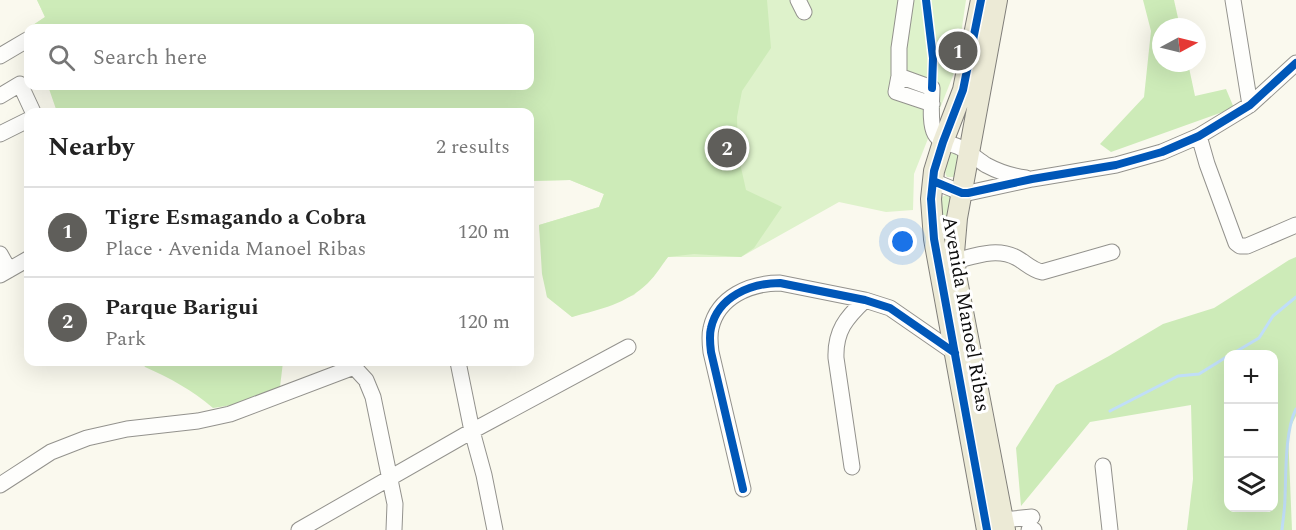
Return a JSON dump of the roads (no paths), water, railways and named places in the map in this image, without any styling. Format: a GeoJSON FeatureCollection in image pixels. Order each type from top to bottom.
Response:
{"type":"FeatureCollection","features":[{"type":"Feature","properties":{"kind":"main road","name":"Avenida Manoel Ribas"},"geometry":{"type":"LineString","coordinates":[[981,0],[963,90],[943,142],[931,199],[932,224],[955,353],[998,527]]}},
{"type":"Feature","properties":{"kind":"main road","name":"Avenida Manoel Ribas"},"geometry":{"type":"LineString","coordinates":[[997,0],[955,233],[955,261],[998,527]]}},
{"type":"Feature","properties":{"kind":"main road"},"geometry":{"type":"LineString","coordinates":[[943,288],[950,309],[963,314]]}},
{"type":"Feature","properties":{"kind":"main road"},"geometry":{"type":"LineString","coordinates":[[955,353],[962,356],[975,377]]}},
{"type":"Feature","properties":{"kind":"street"},"geometry":{"type":"LineString","coordinates":[[906,0],[896,92],[932,105]]}},
{"type":"Feature","properties":{"kind":"street"},"geometry":{"type":"LineString","coordinates":[[1233,0],[1250,105]]}},
{"type":"Feature","properties":{"kind":"street"},"geometry":{"type":"LineString","coordinates":[[0,56],[24,42]]}},
{"type":"Feature","properties":{"kind":"street"},"geometry":{"type":"LineString","coordinates":[[933,181],[962,193],[968,193],[1032,179],[1098,169],[1162,152],[1199,136],[1250,105],[1296,63]]}},
{"type":"Feature","properties":{"kind":"street"},"geometry":{"type":"LineString","coordinates":[[899,76],[932,88],[934,131],[943,142],[958,147],[1005,174],[1032,179]]}},
{"type":"Feature","properties":{"kind":"street"},"geometry":{"type":"LineString","coordinates":[[0,96],[20,84],[31,108]]}},
{"type":"Feature","properties":{"kind":"street"},"geometry":{"type":"LineString","coordinates":[[0,134],[24,122]]}},
{"type":"Feature","properties":{"kind":"street"},"geometry":{"type":"LineString","coordinates":[[1199,136],[1236,243],[1240,246],[1247,246],[1296,225]]}},
{"type":"Feature","properties":{"kind":"street"},"geometry":{"type":"LineString","coordinates":[[955,261],[1000,252],[1014,256],[1034,270],[1042,272],[1112,252]]}},
{"type":"Feature","properties":{"kind":"street"},"geometry":{"type":"LineString","coordinates":[[0,254],[4,272],[24,261]]}},
{"type":"Feature","properties":{"kind":"street"},"geometry":{"type":"LineString","coordinates":[[743,489],[710,340],[711,329],[719,310],[731,297],[752,286],[769,283],[789,284],[865,300],[890,308],[955,353]]}},
{"type":"Feature","properties":{"kind":"street"},"geometry":{"type":"LineString","coordinates":[[852,467],[836,346],[841,327],[865,300]]}},
{"type":"Feature","properties":{"kind":"street"},"geometry":{"type":"LineString","coordinates":[[299,530],[472,431],[628,347]]}},
{"type":"Feature","properties":{"kind":"street"},"geometry":{"type":"LineString","coordinates":[[0,485],[51,452],[87,438],[128,429],[198,421],[230,414],[349,366]]}},
{"type":"Feature","properties":{"kind":"street"},"geometry":{"type":"LineString","coordinates":[[356,366],[366,380],[373,397],[395,504],[394,530]]}},
{"type":"Feature","properties":{"kind":"street"},"geometry":{"type":"LineString","coordinates":[[459,366],[495,530]]}},
{"type":"Feature","properties":{"kind":"street"},"geometry":{"type":"LineString","coordinates":[[1103,466],[1110,530]]}},
{"type":"Feature","properties":{"kind":"street"},"geometry":{"type":"LineString","coordinates":[[998,527],[1032,524]]}},
{"type":"Feature","properties":{"kind":"waterway"},"geometry":{"type":"LineString","coordinates":[[1239,350],[1259,338],[1273,316],[1296,297]]}},
{"type":"Feature","properties":{"kind":"waterway"},"geometry":{"type":"LineString","coordinates":[[1110,411],[1178,376],[1199,374],[1224,358]]}},
{"type":"Feature","properties":{"kind":"waterway"},"geometry":{"type":"LineString","coordinates":[[1282,530],[1288,440],[1296,409]]}},
{"type":"Feature","properties":{"kind":"place","name":"Tigre Esmagando a Cobra"},"geometry":{"type":"Point","coordinates":[958,51]}},
{"type":"Feature","properties":{"kind":"place","name":"Parque Barigui"},"geometry":{"type":"Point","coordinates":[727,148]}}]}
